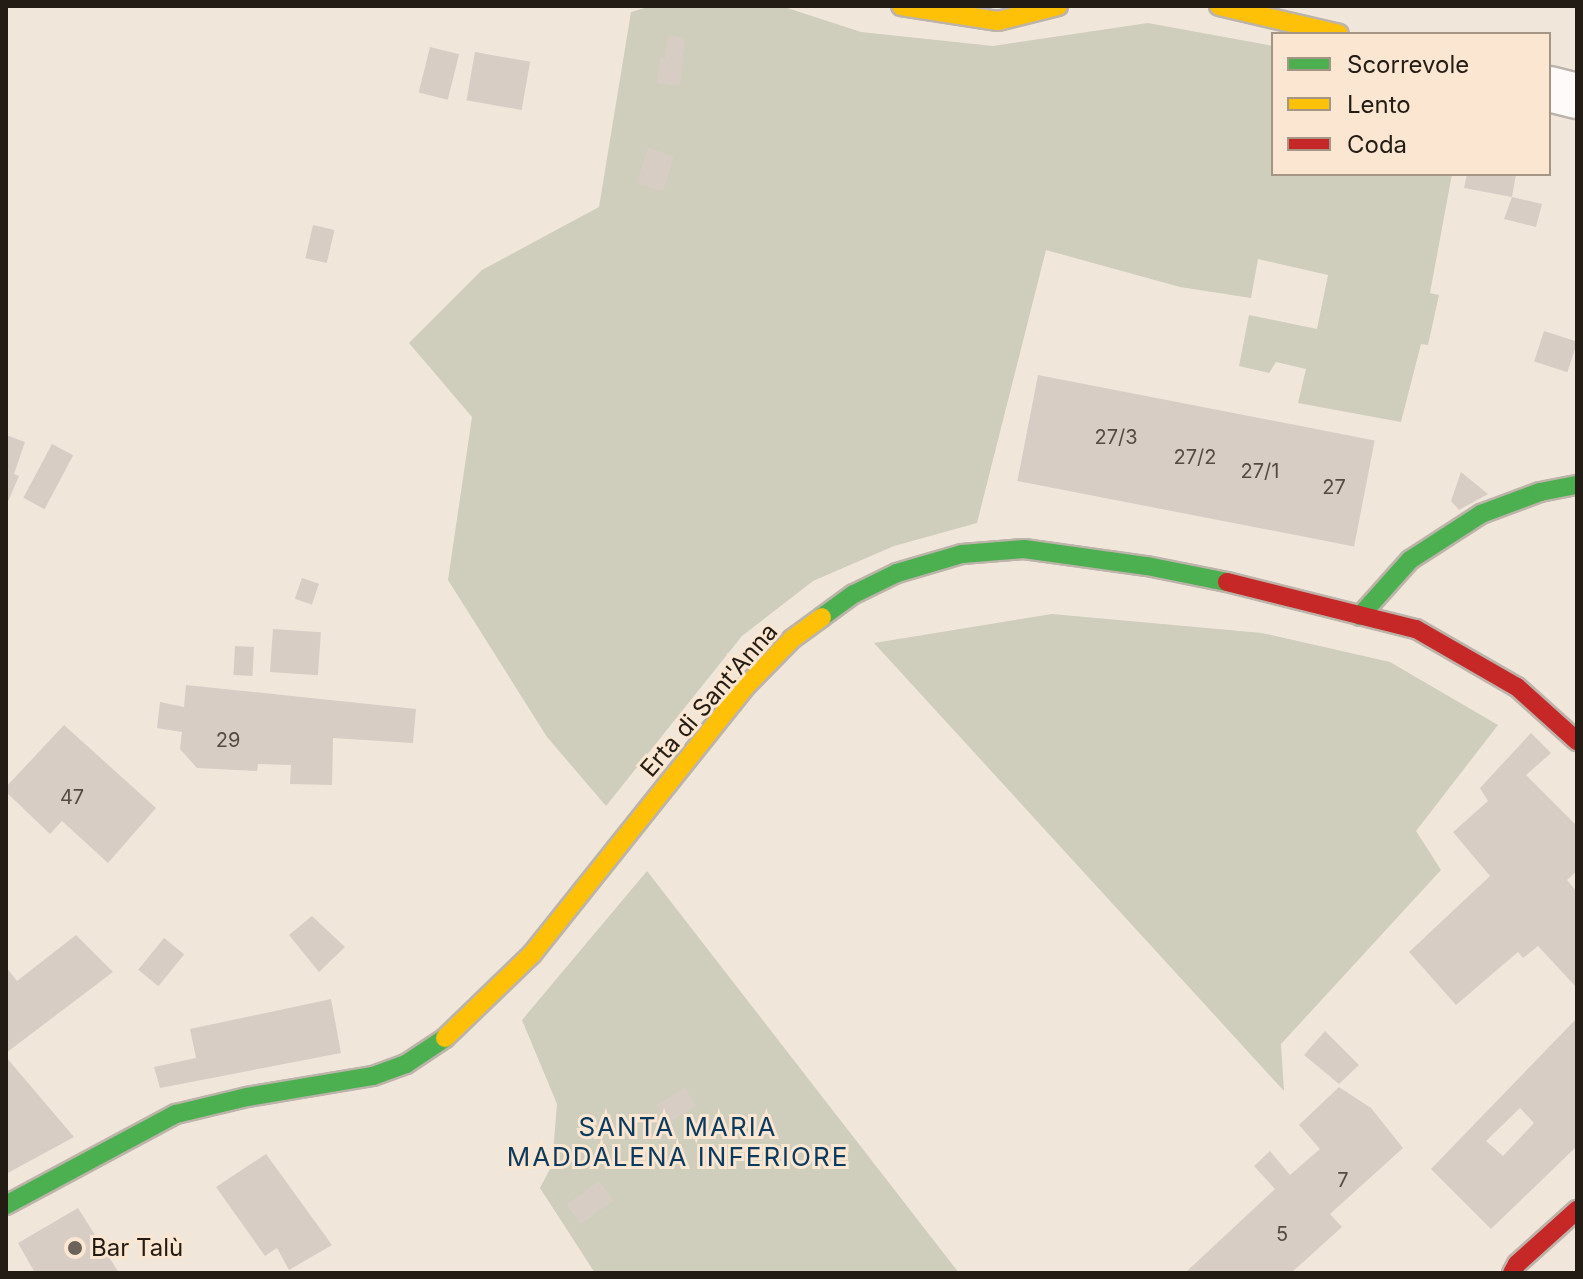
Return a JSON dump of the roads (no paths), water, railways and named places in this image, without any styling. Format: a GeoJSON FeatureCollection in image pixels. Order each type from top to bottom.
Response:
{"type":"FeatureCollection","features":[{"type":"Feature","properties":{"kind":"street"},"geometry":{"type":"LineString","coordinates":[[901,6],[998,21],[1058,6]]}},
{"type":"Feature","properties":{"kind":"street"},"geometry":{"type":"LineString","coordinates":[[1219,6],[1330,32]]}},
{"type":"Feature","properties":{"kind":"street"},"geometry":{"type":"LineString","coordinates":[[1551,90],[1577,96]]}},
{"type":"Feature","properties":{"kind":"street"},"geometry":{"type":"LineString","coordinates":[[1360,616],[1410,560],[1481,514],[1540,492],[1577,485]]}},
{"type":"Feature","properties":{"kind":"street","name":"Erta di Sant'Anna"},"geometry":{"type":"LineString","coordinates":[[6,1205],[176,1114],[247,1097],[373,1076],[406,1064],[446,1037],[532,954],[738,697],[792,639],[854,594],[897,573],[962,554],[1024,549],[1147,566],[1265,590],[1416,629],[1465,654],[1517,687],[1577,741]]}},
{"type":"Feature","properties":{"kind":"street"},"geometry":{"type":"LineString","coordinates":[[1512,1273],[1517,1264],[1577,1210]]}},
{"type":"Feature","properties":{"kind":"place","name":"Bar Talù"},"geometry":{"type":"Point","coordinates":[75,1248]}},
{"type":"Feature","properties":{"kind":"district","name":"SANTA MARIA MADDALENA INFERIORE"},"geometry":{"type":"Point","coordinates":[678,1142]}}]}
